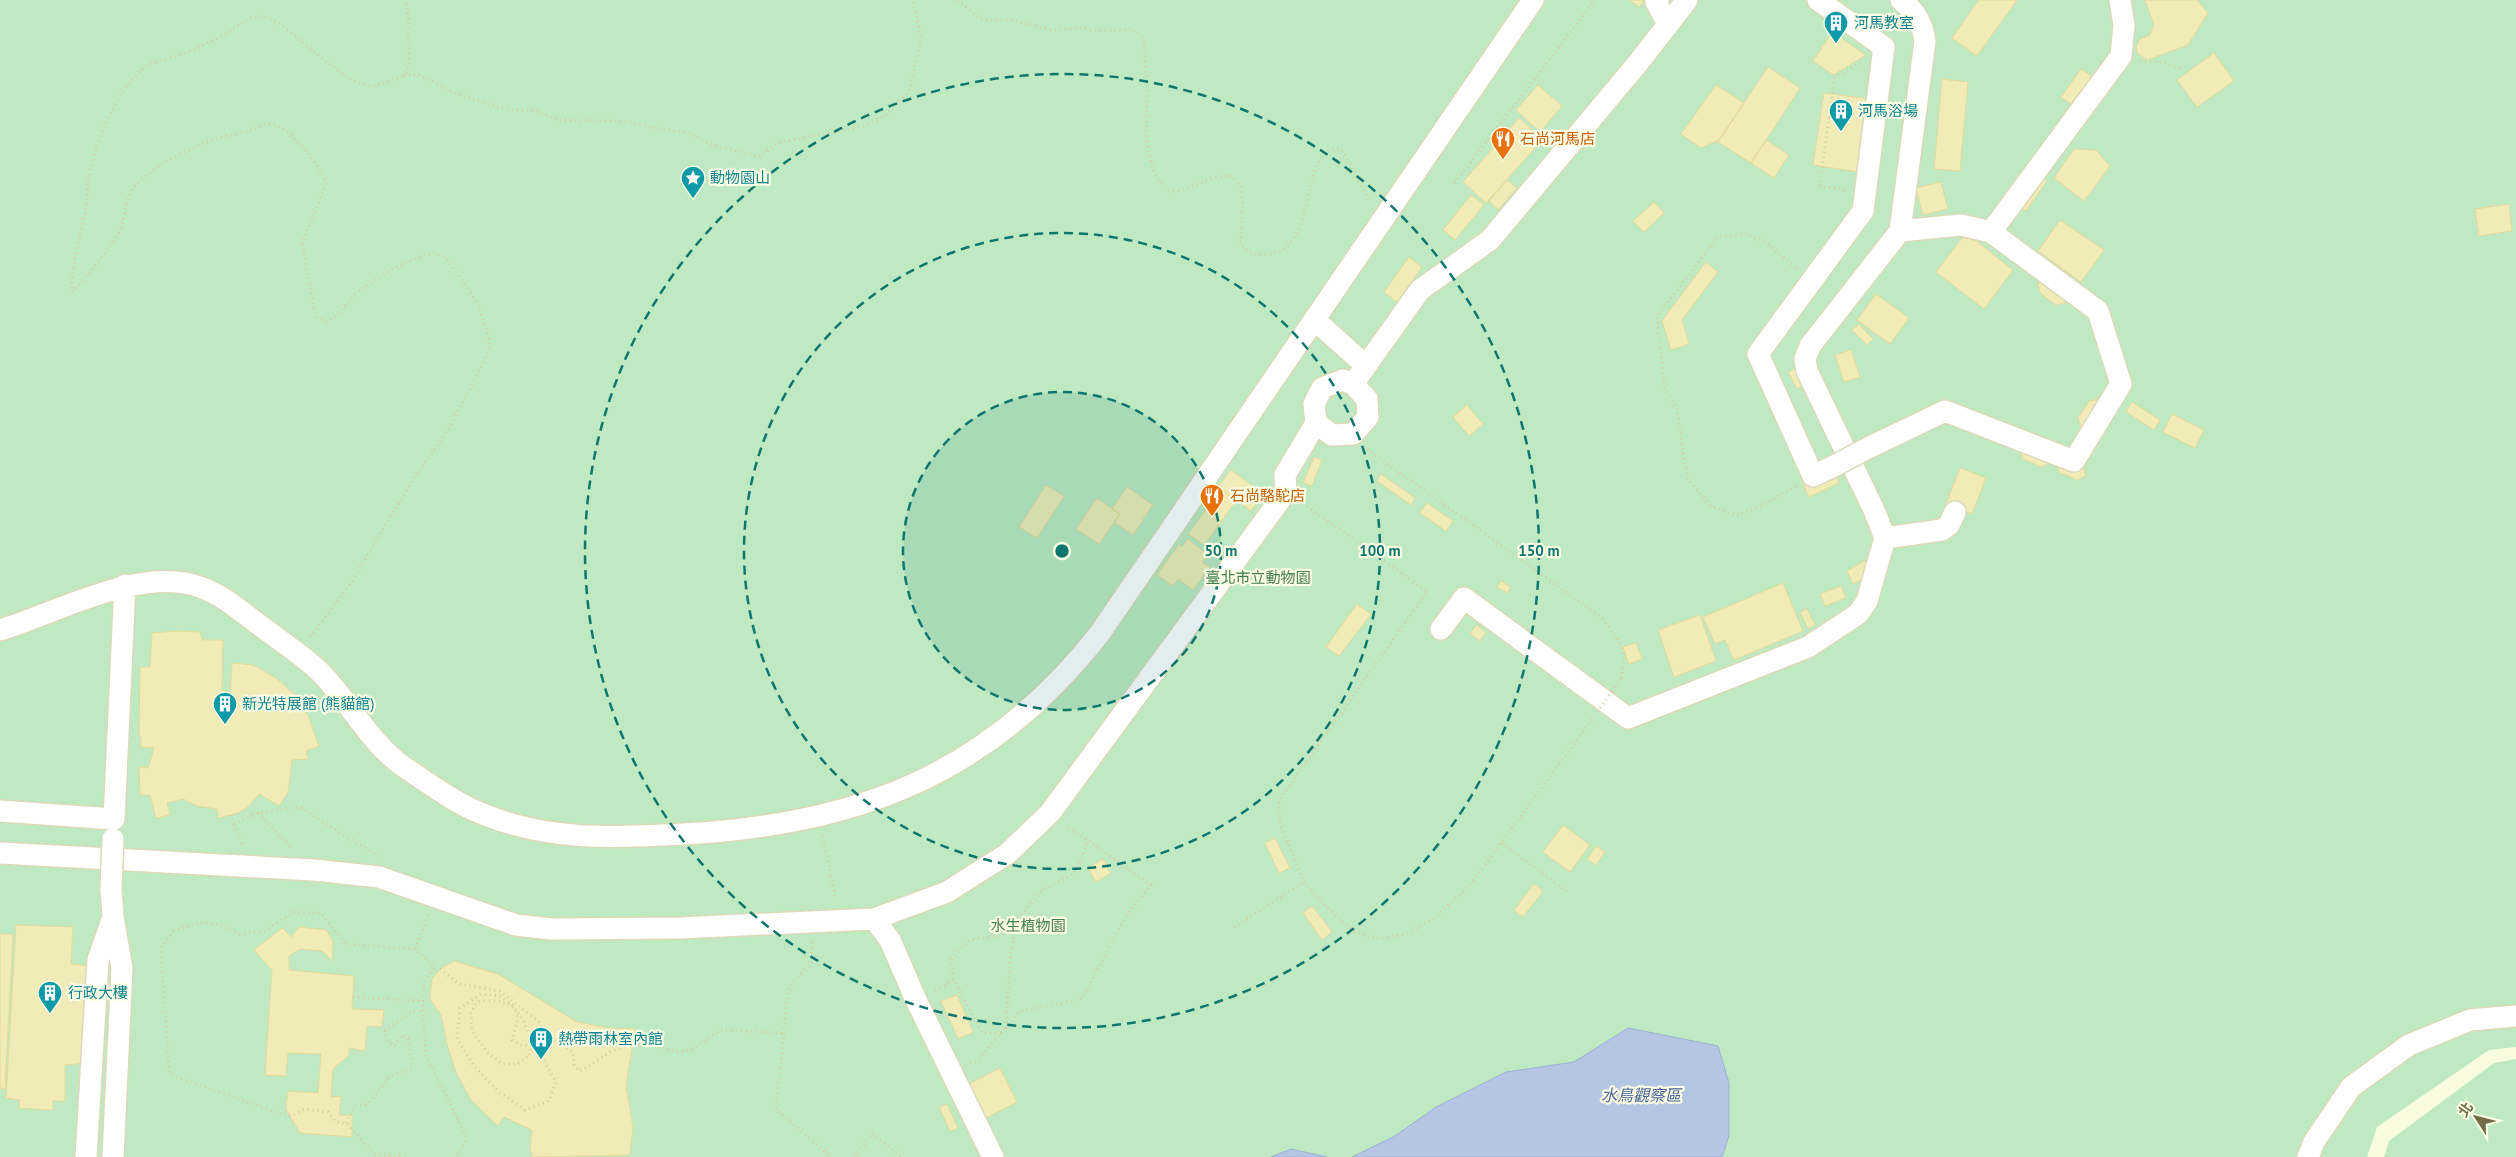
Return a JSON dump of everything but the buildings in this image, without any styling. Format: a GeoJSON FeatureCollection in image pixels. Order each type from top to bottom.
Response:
{"type":"FeatureCollection","features":[{"type":"Feature","properties":{"kind":"street"},"geometry":{"type":"LineString","coordinates":[[0,630],[125,585],[152,582],[199,586],[222,598],[297,653],[323,675],[378,744],[404,767],[481,814],[503,821],[570,836],[627,837],[763,828],[819,818],[891,794],[936,774],[979,749],[1046,696],[1100,633],[1533,0]]}},
{"type":"Feature","properties":{"kind":"street"},"geometry":{"type":"LineString","coordinates":[[1658,0],[1656,2],[1668,24]]}},
{"type":"Feature","properties":{"kind":"street"},"geometry":{"type":"LineString","coordinates":[[1353,384],[1420,290],[1490,240],[1687,0]]}},
{"type":"Feature","properties":{"kind":"street"},"geometry":{"type":"LineString","coordinates":[[1818,0],[1884,47],[1884,50],[1863,211],[1758,354],[1813,476],[1945,411],[2074,461],[2121,384],[2098,311],[1991,232],[1961,225],[1900,231]]}},
{"type":"Feature","properties":{"kind":"street"},"geometry":{"type":"LineString","coordinates":[[1440,629],[1464,598],[1628,718],[1808,647],[1840,628],[1858,614],[1867,601],[1885,538],[1874,510],[1807,370],[1805,359],[1810,346],[1900,231],[1925,41],[1923,24],[1913,9],[1901,0]]}},
{"type":"Feature","properties":{"kind":"street"},"geometry":{"type":"LineString","coordinates":[[1991,232],[2121,56],[2124,25],[2120,0]]}},
{"type":"Feature","properties":{"kind":"street"},"geometry":{"type":"LineString","coordinates":[[1315,320],[1365,365]]}},
{"type":"Feature","properties":{"kind":"street"},"geometry":{"type":"LineString","coordinates":[[0,853],[314,870],[379,877],[435,895],[516,925],[551,929],[679,928],[874,919],[946,892],[1007,854],[1050,813],[1286,492],[1285,474],[1316,423],[1314,404],[1322,388],[1343,380],[1353,384],[1367,398],[1368,417],[1353,434],[1332,435],[1316,423]]}},
{"type":"Feature","properties":{"kind":"street"},"geometry":{"type":"LineString","coordinates":[[1885,538],[1942,530],[1949,525],[1955,512]]}},
{"type":"Feature","properties":{"kind":"street"},"geometry":{"type":"LineString","coordinates":[[113,1157],[122,968],[113,917],[111,890],[125,585]]}},
{"type":"Feature","properties":{"kind":"street"},"geometry":{"type":"LineString","coordinates":[[0,811],[114,829]]}},
{"type":"Feature","properties":{"kind":"street"},"geometry":{"type":"LineString","coordinates":[[86,1157],[98,960],[113,917]]}},
{"type":"Feature","properties":{"kind":"street"},"geometry":{"type":"LineString","coordinates":[[874,919],[890,940],[916,1000],[993,1157]]}},
{"type":"Feature","properties":{"kind":"street"},"geometry":{"type":"LineString","coordinates":[[2308,1157],[2314,1142],[2352,1087],[2408,1045],[2470,1020],[2516,1016]]}},
{"type":"Feature","properties":{"kind":"path"},"geometry":{"type":"LineString","coordinates":[[403,76],[409,66],[408,10],[405,0]]}},
{"type":"Feature","properties":{"kind":"path"},"geometry":{"type":"LineString","coordinates":[[297,653],[351,583],[415,476],[445,435],[483,364],[489,337],[478,304],[452,266],[444,257],[436,253],[427,254],[394,268],[356,293],[333,318],[326,321],[316,317],[307,262],[303,254],[302,244],[326,184],[323,173],[303,147],[280,127],[268,124],[216,139],[174,156],[148,175],[133,188],[124,208],[122,225],[95,266],[72,292],[71,273],[88,202],[88,183],[94,156],[115,104],[141,71],[153,63],[187,52],[225,34],[241,22],[253,17],[263,16],[270,17],[356,82],[375,86],[403,76],[417,74],[457,94],[506,109],[537,111],[557,120],[626,121],[689,133],[710,144],[760,157],[777,143],[866,125],[885,116],[909,92],[921,39],[913,0]]}},
{"type":"Feature","properties":{"kind":"path"},"geometry":{"type":"LineString","coordinates":[[958,0],[981,19],[1012,20],[1051,30],[1080,28],[1098,31],[1132,29],[1143,37],[1147,91],[1145,127],[1152,169],[1170,191],[1176,192],[1222,176],[1232,176],[1238,180],[1242,190],[1240,244],[1250,254],[1257,256],[1276,254],[1298,233],[1304,219],[1315,166],[1322,156],[1337,148],[1344,151],[1380,224]]}},
{"type":"Feature","properties":{"kind":"path"},"geometry":{"type":"LineString","coordinates":[[1454,183],[1595,0]]}},
{"type":"Feature","properties":{"kind":"path"},"geometry":{"type":"LineString","coordinates":[[2121,56],[2137,61],[2162,62],[2182,69]]}},
{"type":"Feature","properties":{"kind":"path"},"geometry":{"type":"LineString","coordinates":[[1819,186],[1835,77]]}},
{"type":"Feature","properties":{"kind":"path"},"geometry":{"type":"LineString","coordinates":[[1812,280],[1765,242],[1746,234],[1718,237],[1657,316],[1664,386],[1677,408],[1687,477],[1711,506],[1736,516],[1759,507],[1813,476]]}},
{"type":"Feature","properties":{"kind":"path"},"geometry":{"type":"LineString","coordinates":[[1286,492],[1427,592],[1279,800],[1280,824],[1304,882],[1330,910],[1355,932],[1374,939],[1406,934],[1433,919],[1469,886],[1621,679],[1626,661],[1618,638],[1602,618],[1372,453],[1353,434]]}},
{"type":"Feature","properties":{"kind":"path"},"geometry":{"type":"LineString","coordinates":[[230,815],[234,824],[258,813],[299,807],[378,854],[379,877]]}},
{"type":"Feature","properties":{"kind":"path"},"geometry":{"type":"LineString","coordinates":[[258,813],[314,870]]}},
{"type":"Feature","properties":{"kind":"path"},"geometry":{"type":"LineString","coordinates":[[947,1060],[976,1062],[1020,1011],[1082,999],[1125,918],[1151,885],[1088,842],[1050,813]]}},
{"type":"Feature","properties":{"kind":"path"},"geometry":{"type":"LineString","coordinates":[[819,818],[836,896]]}},
{"type":"Feature","properties":{"kind":"path"},"geometry":{"type":"LineString","coordinates":[[1006,1028],[1010,960],[1014,933],[1021,915],[1044,889],[1074,874],[1088,842]]}},
{"type":"Feature","properties":{"kind":"path"},"geometry":{"type":"LineString","coordinates":[[1502,843],[1567,891]]}},
{"type":"Feature","properties":{"kind":"path"},"geometry":{"type":"LineString","coordinates":[[1234,927],[1304,882]]}},
{"type":"Feature","properties":{"kind":"path"},"geometry":{"type":"LineString","coordinates":[[415,949],[435,895]]}},
{"type":"Feature","properties":{"kind":"path"},"geometry":{"type":"LineString","coordinates":[[405,1157],[375,1154],[346,1123],[336,1122],[328,1112],[305,1109],[288,1117],[244,1099],[203,1088],[169,1073],[161,948],[174,931],[198,922],[217,924],[240,934],[264,931],[294,912],[320,913],[346,944],[415,949],[436,968],[424,982],[423,1011],[426,1055],[466,1136],[464,1144],[454,1157]]}},
{"type":"Feature","properties":{"kind":"path"},"geometry":{"type":"LineString","coordinates":[[813,921],[811,964],[796,978],[788,990],[776,1109],[831,1157]]}},
{"type":"Feature","properties":{"kind":"path"},"geometry":{"type":"LineString","coordinates":[[1001,1033],[982,1033],[954,980],[951,959],[970,940],[1014,933]]}},
{"type":"Feature","properties":{"kind":"path"},"geometry":{"type":"LineString","coordinates":[[440,969],[459,984],[500,991],[539,1022],[543,1035],[531,1046],[520,1045],[512,1040],[518,1019],[513,1010],[504,1002],[492,999],[477,1002],[471,1013],[472,1031],[488,1053],[502,1064],[518,1064],[530,1055],[532,1041],[522,1018],[512,1005],[500,996],[481,994],[460,1008],[457,1040],[474,1066],[498,1091],[525,1110],[549,1101],[556,1082],[542,1056],[542,1048],[550,1040],[559,1042],[572,1052],[574,1065],[580,1071],[610,1052],[630,1044],[644,1043],[680,1052],[692,1049],[720,1030],[784,1034]]}},
{"type":"Feature","properties":{"kind":"path"},"geometry":{"type":"LineString","coordinates":[[352,997],[423,1001]]}},
{"type":"Feature","properties":{"kind":"path"},"geometry":{"type":"LineString","coordinates":[[346,1123],[354,1106],[368,1104],[390,1077],[412,1068],[408,1039],[402,1034],[395,1046],[388,1041],[385,1030],[412,1012],[423,1011]]}},
{"type":"Feature","properties":{"kind":"path"},"geometry":{"type":"LineString","coordinates":[[855,1157],[872,1133],[902,1157]]}},
{"type":"Feature","properties":{"kind":"green space","name":"臺北市立動物園"},"geometry":{"type":"Polygon","coordinates":[[[0,0],[2516,0],[2516,1047],[2489,1050],[2377,1127],[2367,1157],[0,1157],[0,0]]]}},
{"type":"Feature","properties":{"kind":"green space"},"geometry":{"type":"Polygon","coordinates":[[[2516,1059],[2516,1157],[2384,1157],[2389,1141],[2494,1063],[2516,1059]]]}},
{"type":"Feature","properties":{"kind":"water","name":"水鳥觀察區"},"geometry":{"type":"Polygon","coordinates":[[[1628,1028],[1718,1046],[1729,1083],[1729,1136],[1722,1157],[1352,1157],[1395,1136],[1436,1107],[1506,1072],[1574,1062],[1628,1028]]]}},
{"type":"Feature","properties":{"kind":"water"},"geometry":{"type":"Polygon","coordinates":[[[1291,1149],[1327,1157],[1271,1157],[1291,1149]]]}},
{"type":"Feature","properties":{"kind":"place","name":"河馬教室"},"geometry":{"type":"Point","coordinates":[1836,44]}},
{"type":"Feature","properties":{"kind":"place","name":"河馬浴場"},"geometry":{"type":"Point","coordinates":[1841,132]}},
{"type":"Feature","properties":{"kind":"place","name":"石尚河馬店"},"geometry":{"type":"Point","coordinates":[1503,160]}},
{"type":"Feature","properties":{"kind":"place","name":"動物園山"},"geometry":{"type":"Point","coordinates":[693,199]}},
{"type":"Feature","properties":{"kind":"place","name":"石尚駱駝店"},"geometry":{"type":"Point","coordinates":[1212,517]}},
{"type":"Feature","properties":{"kind":"place","name":"新光特展館 (熊貓館)"},"geometry":{"type":"Point","coordinates":[225,725]}},
{"type":"Feature","properties":{"kind":"place","name":"行政大樓"},"geometry":{"type":"Point","coordinates":[50,1014]}},
{"type":"Feature","properties":{"kind":"place","name":"熱帶雨林室內館"},"geometry":{"type":"Point","coordinates":[541,1060]}},
{"type":"Feature","properties":{"kind":"park label","name":"水生植物園"},"geometry":{"type":"Point","coordinates":[1028,926]}}]}
